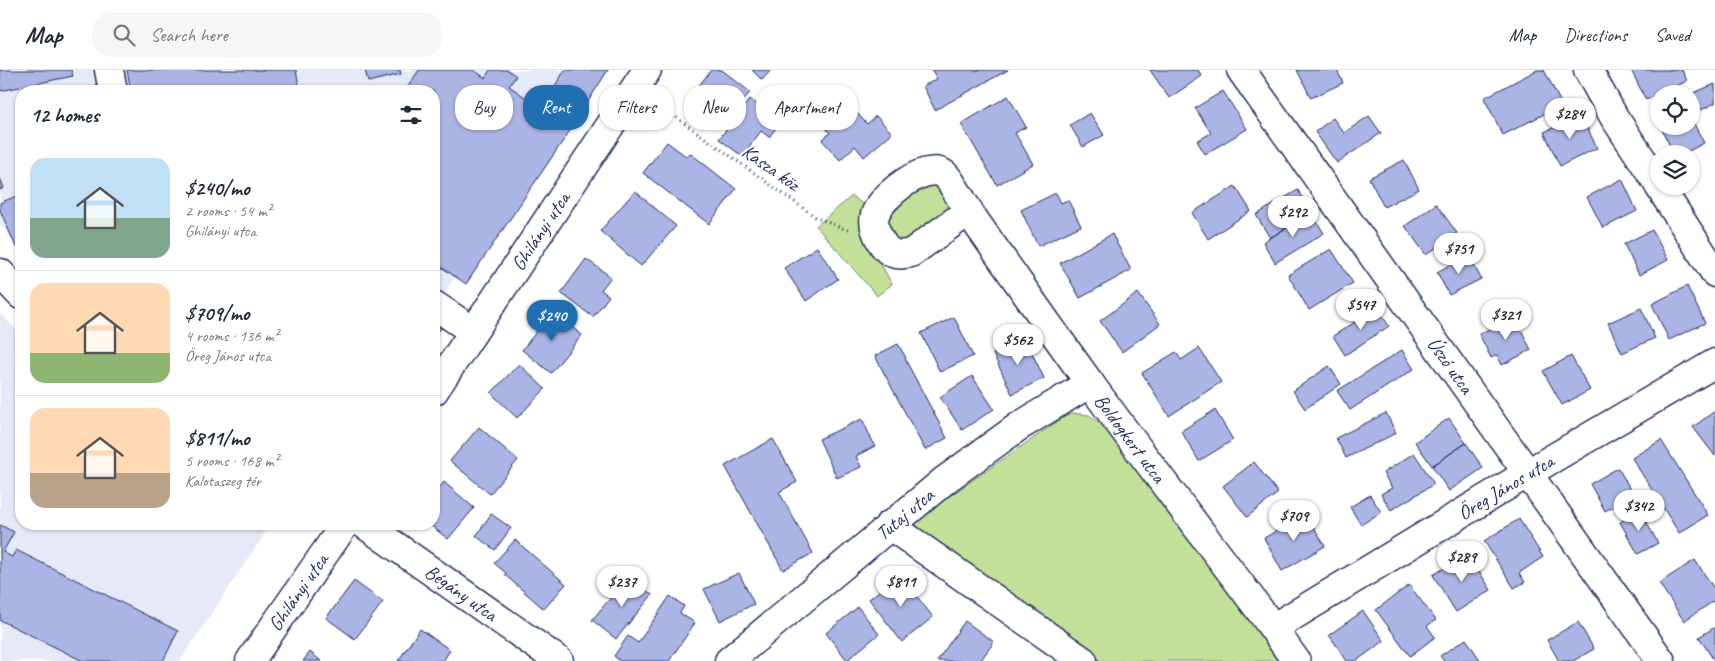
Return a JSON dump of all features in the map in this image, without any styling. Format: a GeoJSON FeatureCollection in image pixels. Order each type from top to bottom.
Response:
{"type":"FeatureCollection","features":[{"type":"Feature","properties":{"kind":"street"},"geometry":{"type":"LineString","coordinates":[[109,70],[112,85]]}},
{"type":"Feature","properties":{"kind":"street","name":"Úszó utca"},"geometry":{"type":"LineString","coordinates":[[1242,70],[1661,661]]}},
{"type":"Feature","properties":{"kind":"street"},"geometry":{"type":"LineString","coordinates":[[1588,70],[1614,116],[1650,172]]}},
{"type":"Feature","properties":{"kind":"street","name":"Ghilányi utca"},"geometry":{"type":"LineString","coordinates":[[440,381],[641,79]]}},
{"type":"Feature","properties":{"kind":"street","name":"Boldogkert utca"},"geometry":{"type":"LineString","coordinates":[[876,233],[875,215],[880,204],[887,196],[928,171],[945,175],[1090,383],[1296,661]]}},
{"type":"Feature","properties":{"kind":"street"},"geometry":{"type":"LineString","coordinates":[[1665,195],[1715,273]]}},
{"type":"Feature","properties":{"kind":"street"},"geometry":{"type":"LineString","coordinates":[[876,233],[885,248],[892,253],[898,255],[911,254],[969,211]]}},
{"type":"Feature","properties":{"kind":"street"},"geometry":{"type":"LineString","coordinates":[[0,273],[15,288]]}},
{"type":"Feature","properties":{"kind":"street"},"geometry":{"type":"LineString","coordinates":[[440,309],[473,331]]}},
{"type":"Feature","properties":{"kind":"street","name":"Öreg János utca"},"geometry":{"type":"LineString","coordinates":[[1273,628],[1528,473],[1715,363]]}},
{"type":"Feature","properties":{"kind":"street","name":"Tutaj utca"},"geometry":{"type":"LineString","coordinates":[[729,661],[945,480],[1018,427],[1090,383]]}},
{"type":"Feature","properties":{"kind":"street"},"geometry":{"type":"LineString","coordinates":[[889,525],[1083,661]]}},
{"type":"Feature","properties":{"kind":"street","name":"Ghilányi utca"},"geometry":{"type":"LineString","coordinates":[[250,661],[341,530]]}},
{"type":"Feature","properties":{"kind":"street","name":"Bégány utca"},"geometry":{"type":"LineString","coordinates":[[373,530],[559,661]]}},
{"type":"Feature","properties":{"kind":"path","name":"Kasza köz"},"geometry":{"type":"LineString","coordinates":[[641,79],[817,218],[848,231],[876,233]]}},
{"type":"Feature","properties":{"kind":"shaded area"},"geometry":{"type":"Polygon","coordinates":[[[0,70],[590,70],[580,85],[523,85],[523,130],[551,130],[440,300],[440,85],[15,85],[15,241],[0,224],[0,70]]]}},
{"type":"Feature","properties":{"kind":"shaded area"},"geometry":{"type":"Polygon","coordinates":[[[0,313],[15,329],[15,530],[267,530],[180,661],[0,661],[0,313]]]}},
{"type":"Feature","properties":{"kind":"green space"},"geometry":{"type":"Polygon","coordinates":[[[932,185],[937,187],[952,208],[923,231],[912,237],[903,240],[895,239],[890,231],[888,215],[913,189],[932,185]]]}},
{"type":"Feature","properties":{"kind":"green space"},"geometry":{"type":"Polygon","coordinates":[[[852,196],[869,209],[873,250],[892,284],[877,296],[816,226],[852,196]]]}},
{"type":"Feature","properties":{"kind":"green space"},"geometry":{"type":"Polygon","coordinates":[[[1072,413],[1089,415],[1112,431],[1288,661],[1090,661],[914,530],[916,522],[922,515],[1072,413]]]}},
{"type":"Feature","properties":{"kind":"building"},"geometry":{"type":"Polygon","coordinates":[[[0,70],[71,70],[73,76],[29,85],[15,85],[15,88],[0,91],[0,70]]]}},
{"type":"Feature","properties":{"kind":"building"},"geometry":{"type":"Polygon","coordinates":[[[127,70],[296,70],[299,85],[130,85],[127,70]]]}},
{"type":"Feature","properties":{"kind":"building"},"geometry":{"type":"Polygon","coordinates":[[[365,70],[400,70],[401,74],[368,82],[365,70]]]}},
{"type":"Feature","properties":{"kind":"building"},"geometry":{"type":"Polygon","coordinates":[[[419,70],[474,70],[485,78],[490,70],[508,70],[516,76],[510,85],[455,85],[455,130],[513,130],[513,89],[523,96],[523,130],[570,130],[466,284],[440,266],[440,85],[409,85],[419,70]]]}},
{"type":"Feature","properties":{"kind":"building"},"geometry":{"type":"Polygon","coordinates":[[[565,70],[608,70],[589,100],[589,85],[555,85],[565,70]]]}},
{"type":"Feature","properties":{"kind":"building"},"geometry":{"type":"Polygon","coordinates":[[[711,70],[722,70],[741,85],[700,85],[711,70]]]}},
{"type":"Feature","properties":{"kind":"building"},"geometry":{"type":"Polygon","coordinates":[[[752,70],[771,70],[762,80],[752,70]]]}},
{"type":"Feature","properties":{"kind":"building"},"geometry":{"type":"Polygon","coordinates":[[[932,70],[1008,70],[935,110],[923,86],[937,79],[932,70]]]}},
{"type":"Feature","properties":{"kind":"building"},"geometry":{"type":"Polygon","coordinates":[[[1150,70],[1198,70],[1202,76],[1169,98],[1150,70]]]}},
{"type":"Feature","properties":{"kind":"building"},"geometry":{"type":"Polygon","coordinates":[[[1297,70],[1337,70],[1343,83],[1311,98],[1297,70]]]}},
{"type":"Feature","properties":{"kind":"building"},"geometry":{"type":"Polygon","coordinates":[[[1537,70],[1544,70],[1562,105],[1503,135],[1484,98],[1537,70]]]}},
{"type":"Feature","properties":{"kind":"building"},"geometry":{"type":"Polygon","coordinates":[[[1631,70],[1682,70],[1687,81],[1678,85],[1650,85],[1650,98],[1646,100],[1631,70]]]}},
{"type":"Feature","properties":{"kind":"building"},"geometry":{"type":"Polygon","coordinates":[[[1715,84],[1715,103],[1700,110],[1700,90],[1715,84]]]}},
{"type":"Feature","properties":{"kind":"building"},"geometry":{"type":"Polygon","coordinates":[[[746,89],[750,92],[746,97],[746,89]]]}},
{"type":"Feature","properties":{"kind":"building"},"geometry":{"type":"Polygon","coordinates":[[[1223,91],[1247,129],[1205,154],[1197,141],[1211,133],[1195,108],[1223,91]]]}},
{"type":"Feature","properties":{"kind":"building"},"geometry":{"type":"Polygon","coordinates":[[[1008,96],[1026,127],[1015,133],[1033,164],[997,185],[961,124],[1008,96]]]}},
{"type":"Feature","properties":{"kind":"building"},"geometry":{"type":"Polygon","coordinates":[[[750,99],[756,104],[756,130],[774,130],[769,137],[761,131],[742,156],[719,139],[726,130],[746,130],[746,104],[750,99]]]}},
{"type":"Feature","properties":{"kind":"building"},"geometry":{"type":"Polygon","coordinates":[[[1090,113],[1104,135],[1083,147],[1070,125],[1090,113]]]}},
{"type":"Feature","properties":{"kind":"building"},"geometry":{"type":"Polygon","coordinates":[[[858,114],[867,124],[876,116],[892,133],[864,157],[855,146],[840,160],[822,140],[830,133],[827,130],[858,130],[858,114]]]}},
{"type":"Feature","properties":{"kind":"building"},"geometry":{"type":"Polygon","coordinates":[[[1581,115],[1597,148],[1560,166],[1544,132],[1581,115]]]}},
{"type":"Feature","properties":{"kind":"building"},"geometry":{"type":"Polygon","coordinates":[[[1369,116],[1381,133],[1337,163],[1315,132],[1333,118],[1344,133],[1369,116]]]}},
{"type":"Feature","properties":{"kind":"building"},"geometry":{"type":"Polygon","coordinates":[[[1664,135],[1700,135],[1704,143],[1700,145],[1670,145],[1664,135]]]}},
{"type":"Feature","properties":{"kind":"building"},"geometry":{"type":"Polygon","coordinates":[[[667,142],[687,157],[690,153],[736,189],[709,224],[643,173],[667,142]]]}},
{"type":"Feature","properties":{"kind":"building"},"geometry":{"type":"Polygon","coordinates":[[[1404,160],[1419,189],[1384,207],[1369,178],[1404,160]]]}},
{"type":"Feature","properties":{"kind":"building"},"geometry":{"type":"Polygon","coordinates":[[[0,178],[4,188],[0,190],[0,178]]]}},
{"type":"Feature","properties":{"kind":"building"},"geometry":{"type":"Polygon","coordinates":[[[1622,179],[1637,211],[1603,228],[1587,197],[1622,179]]]}},
{"type":"Feature","properties":{"kind":"building"},"geometry":{"type":"Polygon","coordinates":[[[1235,186],[1251,211],[1208,239],[1192,213],[1235,186]]]}},
{"type":"Feature","properties":{"kind":"building"},"geometry":{"type":"Polygon","coordinates":[[[1298,190],[1311,213],[1270,238],[1256,215],[1298,190]]]}},
{"type":"Feature","properties":{"kind":"building"},"geometry":{"type":"Polygon","coordinates":[[[635,191],[676,226],[641,266],[600,231],[635,191]]]}},
{"type":"Feature","properties":{"kind":"building"},"geometry":{"type":"Polygon","coordinates":[[[1056,193],[1061,203],[1068,200],[1081,226],[1038,246],[1021,210],[1056,193]]]}},
{"type":"Feature","properties":{"kind":"building"},"geometry":{"type":"Polygon","coordinates":[[[15,197],[15,245],[0,210],[0,203],[15,197]]]}},
{"type":"Feature","properties":{"kind":"building"},"geometry":{"type":"Polygon","coordinates":[[[1436,204],[1457,233],[1426,255],[1405,226],[1436,204]]]}},
{"type":"Feature","properties":{"kind":"building"},"geometry":{"type":"Polygon","coordinates":[[[1311,213],[1324,233],[1275,263],[1263,242],[1311,213]]]}},
{"type":"Feature","properties":{"kind":"building"},"geometry":{"type":"Polygon","coordinates":[[[1652,230],[1668,260],[1639,275],[1624,244],[1652,230]]]}},
{"type":"Feature","properties":{"kind":"building"},"geometry":{"type":"Polygon","coordinates":[[[1112,234],[1131,270],[1080,298],[1060,263],[1112,234]]]}},
{"type":"Feature","properties":{"kind":"building"},"geometry":{"type":"Polygon","coordinates":[[[817,247],[838,279],[806,301],[784,268],[817,247]]]}},
{"type":"Feature","properties":{"kind":"building"},"geometry":{"type":"Polygon","coordinates":[[[1331,249],[1353,283],[1309,310],[1288,275],[1331,249]]]}},
{"type":"Feature","properties":{"kind":"building"},"geometry":{"type":"Polygon","coordinates":[[[1469,255],[1481,279],[1449,295],[1437,272],[1469,255]]]}},
{"type":"Feature","properties":{"kind":"building"},"geometry":{"type":"Polygon","coordinates":[[[586,259],[611,277],[601,290],[609,296],[593,317],[561,293],[586,259]]]}},
{"type":"Feature","properties":{"kind":"building"},"geometry":{"type":"Polygon","coordinates":[[[1687,286],[1705,323],[1669,340],[1652,304],[1687,286]]]}},
{"type":"Feature","properties":{"kind":"building"},"geometry":{"type":"Polygon","coordinates":[[[1138,293],[1160,324],[1122,352],[1100,321],[1138,293]]]}},
{"type":"Feature","properties":{"kind":"building"},"geometry":{"type":"Polygon","coordinates":[[[1377,308],[1389,326],[1345,355],[1333,336],[1377,308]]]}},
{"type":"Feature","properties":{"kind":"building"},"geometry":{"type":"Polygon","coordinates":[[[1641,308],[1655,338],[1622,353],[1608,323],[1641,308]]]}},
{"type":"Feature","properties":{"kind":"building"},"geometry":{"type":"Polygon","coordinates":[[[552,312],[582,335],[551,373],[522,350],[552,312]]]}},
{"type":"Feature","properties":{"kind":"building"},"geometry":{"type":"Polygon","coordinates":[[[954,317],[973,356],[940,372],[921,333],[954,317]]]}},
{"type":"Feature","properties":{"kind":"building"},"geometry":{"type":"Polygon","coordinates":[[[1515,317],[1531,350],[1502,365],[1497,355],[1491,358],[1479,334],[1515,317]]]}},
{"type":"Feature","properties":{"kind":"building"},"geometry":{"type":"Polygon","coordinates":[[[1025,339],[1044,378],[1012,394],[993,354],[1025,339]]]}},
{"type":"Feature","properties":{"kind":"building"},"geometry":{"type":"Polygon","coordinates":[[[898,344],[947,438],[925,450],[875,356],[898,344]]]}},
{"type":"Feature","properties":{"kind":"building"},"geometry":{"type":"Polygon","coordinates":[[[1199,348],[1221,382],[1169,416],[1142,373],[1176,352],[1181,360],[1199,348]]]}},
{"type":"Feature","properties":{"kind":"building"},"geometry":{"type":"Polygon","coordinates":[[[1402,350],[1414,369],[1350,410],[1337,391],[1402,350]]]}},
{"type":"Feature","properties":{"kind":"building"},"geometry":{"type":"Polygon","coordinates":[[[1571,356],[1590,390],[1562,405],[1543,371],[1571,356]]]}},
{"type":"Feature","properties":{"kind":"building"},"geometry":{"type":"Polygon","coordinates":[[[519,364],[545,389],[517,418],[491,393],[519,364]]]}},
{"type":"Feature","properties":{"kind":"building"},"geometry":{"type":"Polygon","coordinates":[[[1329,366],[1341,384],[1305,409],[1293,391],[1329,366]]]}},
{"type":"Feature","properties":{"kind":"building"},"geometry":{"type":"Polygon","coordinates":[[[972,376],[994,409],[962,430],[940,397],[972,376]]]}},
{"type":"Feature","properties":{"kind":"building"},"geometry":{"type":"Polygon","coordinates":[[[1215,410],[1233,440],[1199,461],[1181,431],[1215,410]]]}},
{"type":"Feature","properties":{"kind":"building"},"geometry":{"type":"Polygon","coordinates":[[[1715,411],[1715,456],[1693,427],[1715,411]]]}},
{"type":"Feature","properties":{"kind":"building"},"geometry":{"type":"Polygon","coordinates":[[[1386,413],[1396,433],[1346,458],[1336,438],[1386,413]]]}},
{"type":"Feature","properties":{"kind":"building"},"geometry":{"type":"Polygon","coordinates":[[[1449,418],[1466,443],[1432,466],[1415,442],[1449,418]]]}},
{"type":"Feature","properties":{"kind":"building"},"geometry":{"type":"Polygon","coordinates":[[[862,419],[875,446],[856,456],[861,467],[837,478],[819,439],[862,419]]]}},
{"type":"Feature","properties":{"kind":"building"},"geometry":{"type":"Polygon","coordinates":[[[479,427],[518,460],[490,494],[450,461],[479,427]]]}},
{"type":"Feature","properties":{"kind":"building"},"geometry":{"type":"Polygon","coordinates":[[[773,439],[797,482],[779,492],[813,553],[783,570],[725,466],[773,439]]]}},
{"type":"Feature","properties":{"kind":"building"},"geometry":{"type":"Polygon","coordinates":[[[1661,440],[1708,515],[1679,533],[1632,458],[1661,440]]]}},
{"type":"Feature","properties":{"kind":"building"},"geometry":{"type":"Polygon","coordinates":[[[1466,443],[1483,468],[1449,491],[1432,466],[1466,443]]]}},
{"type":"Feature","properties":{"kind":"building"},"geometry":{"type":"Polygon","coordinates":[[[1414,453],[1434,484],[1391,510],[1381,494],[1392,488],[1383,473],[1414,453]]]}},
{"type":"Feature","properties":{"kind":"building"},"geometry":{"type":"Polygon","coordinates":[[[1254,462],[1278,493],[1247,517],[1223,486],[1254,462]]]}},
{"type":"Feature","properties":{"kind":"building"},"geometry":{"type":"Polygon","coordinates":[[[1618,468],[1634,495],[1605,511],[1590,484],[1618,468]]]}},
{"type":"Feature","properties":{"kind":"building"},"geometry":{"type":"Polygon","coordinates":[[[444,482],[474,508],[448,539],[437,530],[440,530],[440,487],[444,482]]]}},
{"type":"Feature","properties":{"kind":"building"},"geometry":{"type":"Polygon","coordinates":[[[1370,495],[1381,512],[1361,525],[1350,507],[1370,495]]]}},
{"type":"Feature","properties":{"kind":"building"},"geometry":{"type":"Polygon","coordinates":[[[1640,511],[1658,543],[1638,554],[1620,522],[1640,511]]]}},
{"type":"Feature","properties":{"kind":"building"},"geometry":{"type":"Polygon","coordinates":[[[491,514],[511,528],[495,550],[476,536],[491,514]]]}},
{"type":"Feature","properties":{"kind":"building"},"geometry":{"type":"Polygon","coordinates":[[[1306,514],[1325,546],[1282,571],[1264,538],[1306,514]]]}},
{"type":"Feature","properties":{"kind":"building"},"geometry":{"type":"Polygon","coordinates":[[[1519,519],[1543,557],[1519,573],[1525,582],[1514,588],[1484,541],[1519,519]]]}},
{"type":"Feature","properties":{"kind":"building"},"geometry":{"type":"Polygon","coordinates":[[[0,525],[14,532],[3,552],[12,557],[16,550],[178,631],[163,661],[83,661],[0,620],[0,525]]]}},
{"type":"Feature","properties":{"kind":"building"},"geometry":{"type":"Polygon","coordinates":[[[515,540],[566,584],[544,609],[494,563],[515,540]]]}},
{"type":"Feature","properties":{"kind":"building"},"geometry":{"type":"Polygon","coordinates":[[[1468,554],[1491,590],[1456,612],[1433,575],[1468,554]]]}},
{"type":"Feature","properties":{"kind":"building"},"geometry":{"type":"Polygon","coordinates":[[[1695,560],[1715,590],[1715,600],[1684,621],[1659,583],[1695,560]]]}},
{"type":"Feature","properties":{"kind":"building"},"geometry":{"type":"Polygon","coordinates":[[[739,573],[754,604],[720,621],[704,589],[739,573]]]}},
{"type":"Feature","properties":{"kind":"building"},"geometry":{"type":"Polygon","coordinates":[[[900,575],[933,617],[902,642],[869,599],[900,575]]]}},
{"type":"Feature","properties":{"kind":"building"},"geometry":{"type":"Polygon","coordinates":[[[629,576],[652,595],[616,639],[592,620],[629,576]]]}},
{"type":"Feature","properties":{"kind":"building"},"geometry":{"type":"Polygon","coordinates":[[[354,581],[383,602],[355,639],[326,618],[354,581]]]}},
{"type":"Feature","properties":{"kind":"building"},"geometry":{"type":"Polygon","coordinates":[[[1409,585],[1436,620],[1427,626],[1435,637],[1410,656],[1376,610],[1409,585]]]}},
{"type":"Feature","properties":{"kind":"building"},"geometry":{"type":"Polygon","coordinates":[[[670,596],[684,606],[680,613],[695,623],[669,661],[620,661],[614,656],[628,636],[638,643],[670,596]]]}},
{"type":"Feature","properties":{"kind":"building"},"geometry":{"type":"Polygon","coordinates":[[[858,607],[879,634],[847,660],[826,633],[858,607]]]}},
{"type":"Feature","properties":{"kind":"building"},"geometry":{"type":"Polygon","coordinates":[[[1363,611],[1384,641],[1356,661],[1347,661],[1329,635],[1363,611]]]}},
{"type":"Feature","properties":{"kind":"building"},"geometry":{"type":"Polygon","coordinates":[[[965,621],[994,642],[980,661],[937,661],[965,621]]]}},
{"type":"Feature","properties":{"kind":"building"},"geometry":{"type":"Polygon","coordinates":[[[1578,622],[1594,649],[1573,661],[1559,661],[1547,640],[1578,622]]]}},
{"type":"Feature","properties":{"kind":"building"},"geometry":{"type":"Polygon","coordinates":[[[1715,627],[1715,658],[1713,659],[1699,637],[1715,627]]]}},
{"type":"Feature","properties":{"kind":"building"},"geometry":{"type":"Polygon","coordinates":[[[420,629],[450,650],[443,661],[398,661],[420,629]]]}},
{"type":"Feature","properties":{"kind":"building"},"geometry":{"type":"Polygon","coordinates":[[[1466,639],[1481,661],[1444,661],[1440,656],[1466,639]]]}},
{"type":"Feature","properties":{"kind":"building"},"geometry":{"type":"Polygon","coordinates":[[[310,652],[321,661],[303,661],[310,652]]]}}]}
